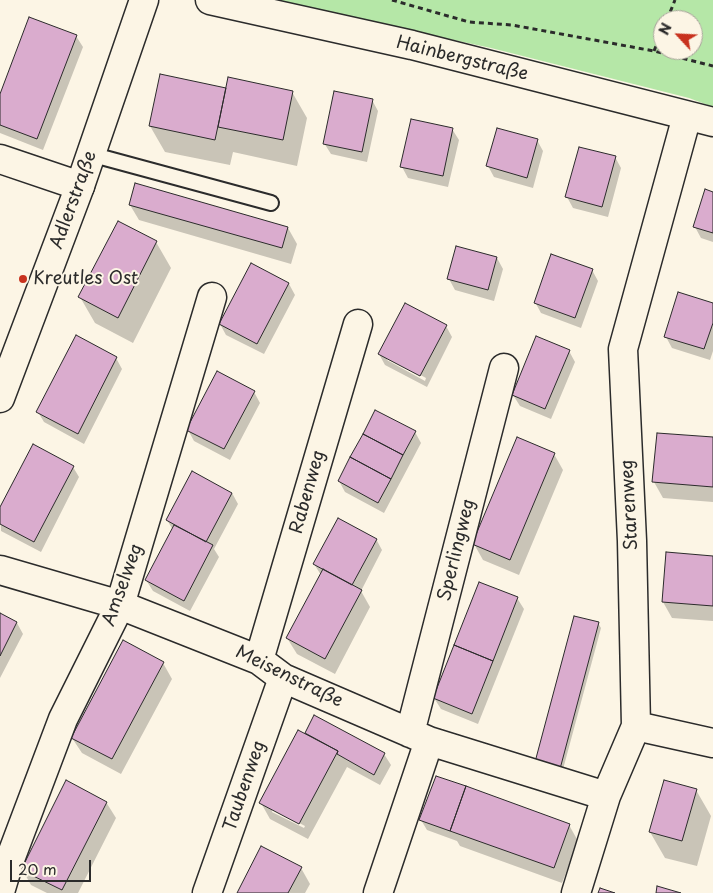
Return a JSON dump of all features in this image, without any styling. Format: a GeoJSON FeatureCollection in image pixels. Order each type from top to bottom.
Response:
{"type":"FeatureCollection","features":[{"type":"Feature","properties":{"kind":"street","name":"Adlerstraße"},"geometry":{"type":"LineString","coordinates":[[0,398],[80,186],[144,0]]}},
{"type":"Feature","properties":{"kind":"street","name":"Hainbergstraße"},"geometry":{"type":"LineString","coordinates":[[210,0],[412,45],[713,122]]}},
{"type":"Feature","properties":{"kind":"street","name":"Starenweg"},"geometry":{"type":"LineString","coordinates":[[576,893],[606,796],[636,726],[632,541],[623,349],[687,116]]}},
{"type":"Feature","properties":{"kind":"street"},"geometry":{"type":"LineString","coordinates":[[0,159],[80,186]]}},
{"type":"Feature","properties":{"kind":"street","name":"Amselweg"},"geometry":{"type":"LineString","coordinates":[[0,892],[9,862],[63,719],[120,605],[212,297]]}},
{"type":"Feature","properties":{"kind":"street","name":"Rabenweg"},"geometry":{"type":"LineString","coordinates":[[259,660],[358,324]]}},
{"type":"Feature","properties":{"kind":"street","name":"Sperlingweg"},"geometry":{"type":"LineString","coordinates":[[378,893],[420,737],[504,368]]}},
{"type":"Feature","properties":{"kind":"street","name":"Meisenstraße"},"geometry":{"type":"LineString","coordinates":[[0,570],[120,605],[259,660],[283,678],[420,737],[606,796]]}},
{"type":"Feature","properties":{"kind":"street","name":"Taubenweg"},"geometry":{"type":"LineString","coordinates":[[207,893],[283,678]]}},
{"type":"Feature","properties":{"kind":"street"},"geometry":{"type":"LineString","coordinates":[[636,726],[713,743]]}},
{"type":"Feature","properties":{"kind":"lane"},"geometry":{"type":"LineString","coordinates":[[90,154],[271,202]]}},
{"type":"Feature","properties":{"kind":"path"},"geometry":{"type":"LineString","coordinates":[[392,0],[469,22],[512,25],[653,51]]}},
{"type":"Feature","properties":{"kind":"path"},"geometry":{"type":"LineString","coordinates":[[689,60],[713,66]]}},
{"type":"Feature","properties":{"kind":"green space"},"geometry":{"type":"Polygon","coordinates":[[[247,0],[713,0],[713,107],[689,98],[491,48],[370,22],[247,0]]]}},
{"type":"Feature","properties":{"kind":"building"},"geometry":{"type":"Polygon","coordinates":[[[29,17],[77,35],[37,139],[0,125],[0,94],[29,17]]]}},
{"type":"Feature","properties":{"kind":"building"},"geometry":{"type":"Polygon","coordinates":[[[160,74],[226,88],[215,140],[149,126],[160,74]]]}},
{"type":"Feature","properties":{"kind":"building"},"geometry":{"type":"Polygon","coordinates":[[[228,77],[293,91],[283,140],[218,127],[228,77]]]}},
{"type":"Feature","properties":{"kind":"building"},"geometry":{"type":"Polygon","coordinates":[[[334,91],[373,99],[362,152],[323,144],[334,91]]]}},
{"type":"Feature","properties":{"kind":"building"},"geometry":{"type":"Polygon","coordinates":[[[411,119],[453,128],[443,176],[400,167],[411,119]]]}},
{"type":"Feature","properties":{"kind":"building"},"geometry":{"type":"Polygon","coordinates":[[[497,128],[538,139],[527,178],[486,166],[497,128]]]}},
{"type":"Feature","properties":{"kind":"building"},"geometry":{"type":"Polygon","coordinates":[[[579,147],[616,156],[602,207],[565,197],[579,147]]]}},
{"type":"Feature","properties":{"kind":"building"},"geometry":{"type":"Polygon","coordinates":[[[135,183],[288,227],[282,248],[129,205],[135,183]]]}},
{"type":"Feature","properties":{"kind":"building"},"geometry":{"type":"Polygon","coordinates":[[[705,189],[713,192],[713,233],[693,227],[705,189]]]}},
{"type":"Feature","properties":{"kind":"building"},"geometry":{"type":"Polygon","coordinates":[[[118,221],[157,241],[118,318],[78,297],[118,221]]]}},
{"type":"Feature","properties":{"kind":"building"},"geometry":{"type":"Polygon","coordinates":[[[456,246],[497,257],[488,290],[447,279],[456,246]]]}},
{"type":"Feature","properties":{"kind":"building"},"geometry":{"type":"Polygon","coordinates":[[[551,254],[593,269],[575,318],[534,303],[551,254]]]}},
{"type":"Feature","properties":{"kind":"building"},"geometry":{"type":"Polygon","coordinates":[[[251,263],[289,283],[257,344],[219,324],[251,263]]]}},
{"type":"Feature","properties":{"kind":"building"},"geometry":{"type":"Polygon","coordinates":[[[678,292],[713,303],[713,323],[704,349],[664,337],[678,292]]]}},
{"type":"Feature","properties":{"kind":"building"},"geometry":{"type":"Polygon","coordinates":[[[405,303],[447,325],[420,376],[378,354],[405,303]]]}},
{"type":"Feature","properties":{"kind":"building"},"geometry":{"type":"Polygon","coordinates":[[[76,335],[117,357],[78,434],[36,412],[76,335]]]}},
{"type":"Feature","properties":{"kind":"building"},"geometry":{"type":"Polygon","coordinates":[[[536,336],[570,350],[545,409],[512,395],[536,336]]]}},
{"type":"Feature","properties":{"kind":"building"},"geometry":{"type":"Polygon","coordinates":[[[217,371],[255,391],[224,449],[186,430],[217,371]]]}},
{"type":"Feature","properties":{"kind":"building"},"geometry":{"type":"Polygon","coordinates":[[[375,410],[416,431],[403,455],[363,434],[375,410]]]}},
{"type":"Feature","properties":{"kind":"building"},"geometry":{"type":"Polygon","coordinates":[[[657,433],[713,437],[713,487],[652,482],[657,433]]]}},
{"type":"Feature","properties":{"kind":"building"},"geometry":{"type":"Polygon","coordinates":[[[363,434],[403,455],[391,479],[350,457],[363,434]]]}},
{"type":"Feature","properties":{"kind":"building"},"geometry":{"type":"Polygon","coordinates":[[[517,437],[555,453],[510,560],[472,544],[517,437]]]}},
{"type":"Feature","properties":{"kind":"building"},"geometry":{"type":"Polygon","coordinates":[[[33,444],[74,466],[34,542],[0,524],[0,507],[33,444]]]}},
{"type":"Feature","properties":{"kind":"building"},"geometry":{"type":"Polygon","coordinates":[[[350,457],[391,479],[378,503],[338,481],[350,457]]]}},
{"type":"Feature","properties":{"kind":"building"},"geometry":{"type":"Polygon","coordinates":[[[192,471],[232,493],[206,542],[166,520],[192,471]]]}},
{"type":"Feature","properties":{"kind":"building"},"geometry":{"type":"Polygon","coordinates":[[[338,518],[377,539],[352,585],[313,564],[338,518]]]}},
{"type":"Feature","properties":{"kind":"building"},"geometry":{"type":"Polygon","coordinates":[[[174,525],[213,545],[184,601],[145,580],[174,525]]]}},
{"type":"Feature","properties":{"kind":"building"},"geometry":{"type":"Polygon","coordinates":[[[666,552],[713,556],[713,606],[662,602],[666,552]]]}},
{"type":"Feature","properties":{"kind":"building"},"geometry":{"type":"Polygon","coordinates":[[[323,569],[362,590],[325,659],[286,638],[323,569]]]}},
{"type":"Feature","properties":{"kind":"building"},"geometry":{"type":"Polygon","coordinates":[[[479,582],[518,597],[493,661],[454,645],[479,582]]]}},
{"type":"Feature","properties":{"kind":"building"},"geometry":{"type":"Polygon","coordinates":[[[0,613],[17,622],[0,656],[0,613]]]}},
{"type":"Feature","properties":{"kind":"building"},"geometry":{"type":"Polygon","coordinates":[[[574,616],[599,622],[560,769],[535,762],[574,616]]]}},
{"type":"Feature","properties":{"kind":"building"},"geometry":{"type":"Polygon","coordinates":[[[123,640],[164,662],[112,759],[71,738],[123,640]]]}},
{"type":"Feature","properties":{"kind":"building"},"geometry":{"type":"Polygon","coordinates":[[[454,645],[493,661],[472,714],[433,698],[454,645]]]}},
{"type":"Feature","properties":{"kind":"building"},"geometry":{"type":"Polygon","coordinates":[[[314,715],[385,753],[374,775],[337,754],[338,751],[305,733],[314,715]]]}},
{"type":"Feature","properties":{"kind":"building"},"geometry":{"type":"Polygon","coordinates":[[[298,730],[338,751],[299,824],[259,803],[298,730]]]}},
{"type":"Feature","properties":{"kind":"building"},"geometry":{"type":"Polygon","coordinates":[[[436,776],[466,786],[450,831],[419,820],[436,776]]]}},
{"type":"Feature","properties":{"kind":"building"},"geometry":{"type":"Polygon","coordinates":[[[66,780],[107,802],[62,890],[21,870],[66,780]]]}},
{"type":"Feature","properties":{"kind":"building"},"geometry":{"type":"Polygon","coordinates":[[[664,780],[697,789],[682,841],[649,832],[664,780]]]}},
{"type":"Feature","properties":{"kind":"building"},"geometry":{"type":"Polygon","coordinates":[[[466,786],[570,824],[554,868],[450,831],[466,786]]]}},
{"type":"Feature","properties":{"kind":"building"},"geometry":{"type":"Polygon","coordinates":[[[261,846],[302,867],[288,893],[237,893],[261,846]]]}},
{"type":"Feature","properties":{"kind":"building"},"geometry":{"type":"Polygon","coordinates":[[[657,886],[681,893],[656,893],[657,886]]]}},
{"type":"Feature","properties":{"kind":"building"},"geometry":{"type":"Polygon","coordinates":[[[600,888],[615,893],[598,893],[600,888]]]}},
{"type":"Feature","properties":{"kind":"place","name":"Kreutles Ost"},"geometry":{"type":"Point","coordinates":[23,279]}}]}
